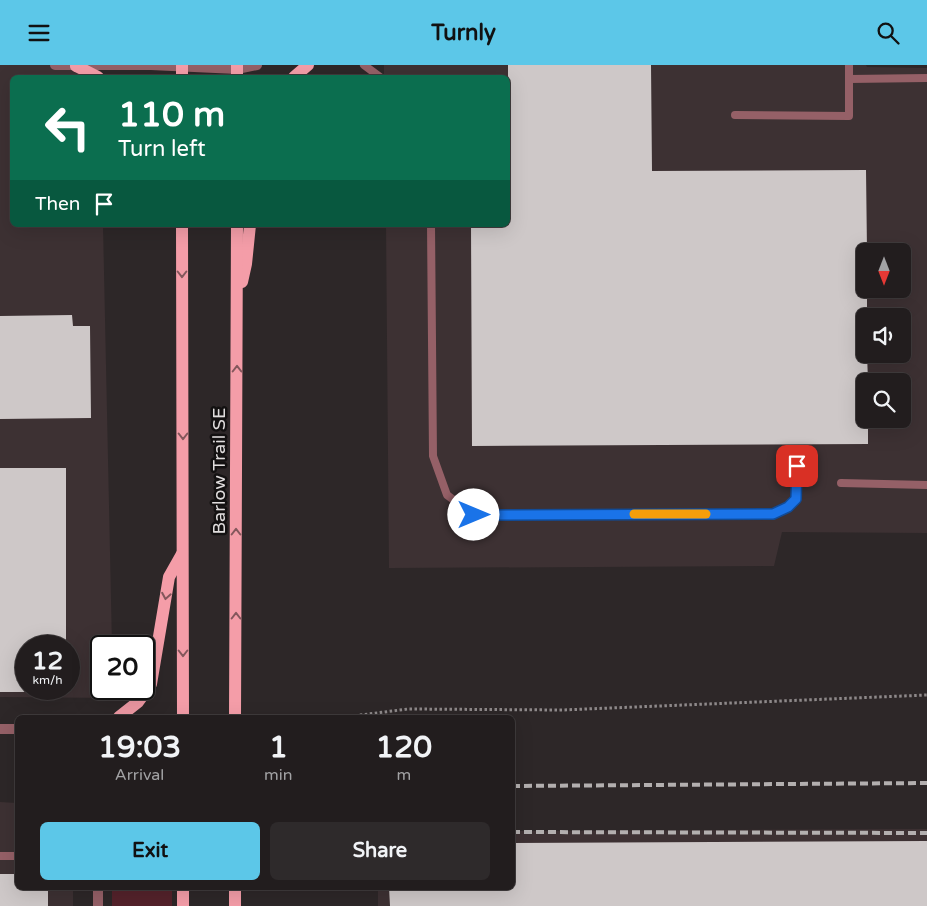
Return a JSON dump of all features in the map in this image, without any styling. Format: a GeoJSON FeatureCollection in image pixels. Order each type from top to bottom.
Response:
{"type":"FeatureCollection","features":[{"type":"Feature","properties":{"kind":"main road"},"geometry":{"type":"LineString","coordinates":[[296,75],[308,65]]}},
{"type":"Feature","properties":{"kind":"main road"},"geometry":{"type":"LineString","coordinates":[[76,66],[94,75]]}},
{"type":"Feature","properties":{"kind":"main road","name":"Barlow Trail SE"},"geometry":{"type":"LineString","coordinates":[[182,227],[183,715]]}},
{"type":"Feature","properties":{"kind":"main road","name":"Barlow Trail SE"},"geometry":{"type":"LineString","coordinates":[[235,715],[237,227]]}},
{"type":"Feature","properties":{"kind":"main road"},"geometry":{"type":"LineString","coordinates":[[237,304],[246,264],[250,227]]}},
{"type":"Feature","properties":{"kind":"main road"},"geometry":{"type":"LineString","coordinates":[[122,715],[138,702],[151,684],[169,577],[183,551]]}},
{"type":"Feature","properties":{"kind":"main road"},"geometry":{"type":"LineString","coordinates":[[183,890],[183,906]]}},
{"type":"Feature","properties":{"kind":"main road"},"geometry":{"type":"LineString","coordinates":[[235,890],[235,906]]}},
{"type":"Feature","properties":{"kind":"street"},"geometry":{"type":"LineString","coordinates":[[55,65],[182,70],[237,70],[257,65]]}},
{"type":"Feature","properties":{"kind":"street"},"geometry":{"type":"LineString","coordinates":[[0,729],[15,729]]}},
{"type":"Feature","properties":{"kind":"street"},"geometry":{"type":"LineString","coordinates":[[98,890],[98,906]]}},
{"type":"Feature","properties":{"kind":"lane"},"geometry":{"type":"LineString","coordinates":[[364,65],[377,75]]}},
{"type":"Feature","properties":{"kind":"lane"},"geometry":{"type":"LineString","coordinates":[[735,115],[849,116],[849,65]]}},
{"type":"Feature","properties":{"kind":"lane"},"geometry":{"type":"LineString","coordinates":[[849,79],[927,78]]}},
{"type":"Feature","properties":{"kind":"lane"},"geometry":{"type":"LineString","coordinates":[[431,227],[433,457],[447,495],[474,515],[773,514],[788,507],[796,499],[797,466]]}},
{"type":"Feature","properties":{"kind":"lane"},"geometry":{"type":"LineString","coordinates":[[841,483],[927,485]]}},
{"type":"Feature","properties":{"kind":"lane"},"geometry":{"type":"LineString","coordinates":[[0,856],[15,856]]}},
{"type":"Feature","properties":{"kind":"path"},"geometry":{"type":"LineString","coordinates":[[361,715],[408,709],[562,710],[927,695]]}},
{"type":"Feature","properties":{"kind":"shaded area"},"geometry":{"type":"Polygon","coordinates":[[[0,65],[99,65],[100,75],[10,75],[10,227],[103,227],[112,635],[90,635],[90,698],[80,698],[80,635],[15,635],[15,697],[0,697],[0,65]]]}},
{"type":"Feature","properties":{"kind":"shaded area"},"geometry":{"type":"Polygon","coordinates":[[[384,65],[866,65],[867,67],[927,68],[927,533],[782,532],[774,566],[389,568],[386,227],[510,227],[510,75],[384,75],[384,65]]]}},
{"type":"Feature","properties":{"kind":"shaded area"},"geometry":{"type":"Polygon","coordinates":[[[0,802],[15,803],[15,890],[73,890],[73,906],[0,906],[0,802]]]}},
{"type":"Feature","properties":{"kind":"shaded area"},"geometry":{"type":"Polygon","coordinates":[[[927,829],[927,906],[378,906],[378,890],[515,890],[515,831],[927,829]]]}},
{"type":"Feature","properties":{"kind":"shaded area"},"geometry":{"type":"Polygon","coordinates":[[[112,890],[172,890],[172,906],[112,906],[112,890]]]}},
{"type":"Feature","properties":{"kind":"building"},"geometry":{"type":"Polygon","coordinates":[[[508,65],[651,65],[652,171],[866,170],[867,243],[856,243],[856,298],[867,298],[867,308],[856,308],[856,363],[867,363],[868,373],[856,373],[856,428],[868,428],[868,444],[472,446],[471,227],[510,227],[510,75],[508,75],[508,65]]]}},
{"type":"Feature","properties":{"kind":"building"},"geometry":{"type":"Polygon","coordinates":[[[72,315],[73,326],[90,326],[91,418],[0,419],[0,316],[72,315]]]}},
{"type":"Feature","properties":{"kind":"building"},"geometry":{"type":"Polygon","coordinates":[[[0,468],[66,468],[66,635],[15,635],[15,692],[0,692],[0,468]]]}},
{"type":"Feature","properties":{"kind":"building"},"geometry":{"type":"Polygon","coordinates":[[[927,841],[927,906],[390,906],[389,890],[515,890],[515,843],[927,841]]]}},
{"type":"Feature","properties":{"kind":"building"},"geometry":{"type":"Polygon","coordinates":[[[0,874],[15,874],[15,890],[48,890],[48,906],[0,906],[0,874]]]}},
{"type":"Feature","properties":{"kind":"railway"},"geometry":{"type":"LineString","coordinates":[[515,786],[927,783]]}},
{"type":"Feature","properties":{"kind":"railway"},"geometry":{"type":"LineString","coordinates":[[515,832],[927,833]]}},
{"type":"Feature","properties":{"kind":"slow traffic"},"geometry":{"type":"LineString","coordinates":[[634,514],[706,514]]}},
{"type":"Feature","properties":{"kind":"route"},"geometry":{"type":"LineString","coordinates":[[474,515],[773,514],[788,507],[796,499],[797,466]]}}]}
